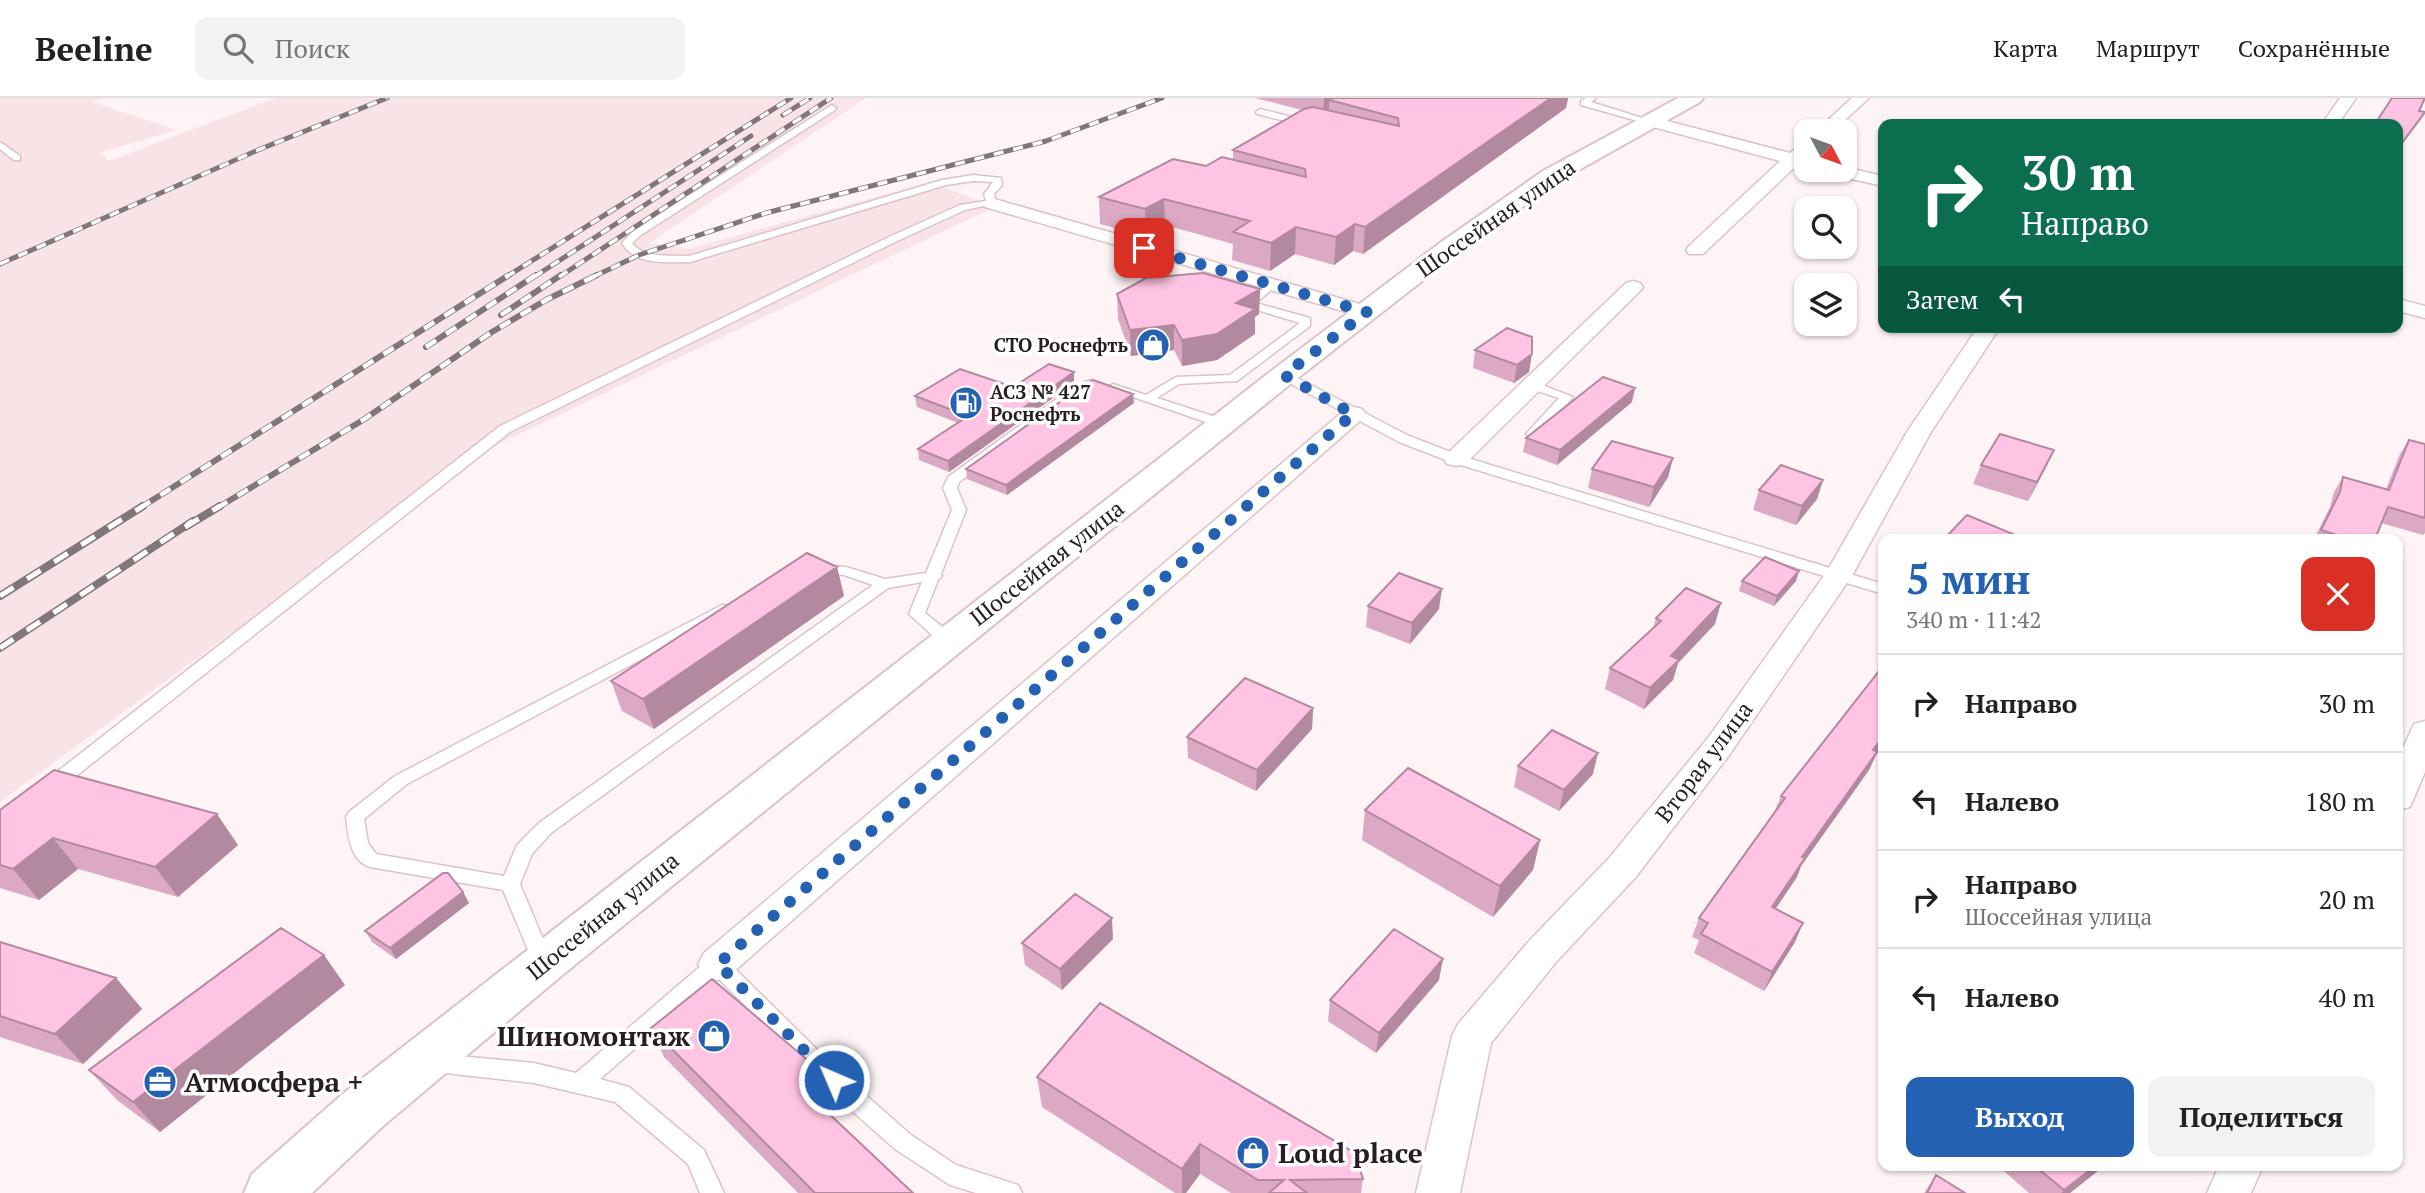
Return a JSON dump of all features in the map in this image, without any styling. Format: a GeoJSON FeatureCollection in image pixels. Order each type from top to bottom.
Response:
{"type":"FeatureCollection","features":[{"type":"Feature","properties":{"kind":"main road","name":"Шоссейная улица"},"geometry":{"type":"LineString","coordinates":[[272,1193],[364,1109],[543,963],[1284,375],[1510,203],[1597,148],[1693,98]]}},
{"type":"Feature","properties":{"kind":"street"},"geometry":{"type":"LineString","coordinates":[[1837,119],[1861,98]]}},
{"type":"Feature","properties":{"kind":"street"},"geometry":{"type":"LineString","coordinates":[[2333,119],[2348,98]]}},
{"type":"Feature","properties":{"kind":"street"},"geometry":{"type":"LineString","coordinates":[[1648,121],[1794,155]]}},
{"type":"Feature","properties":{"kind":"street"},"geometry":{"type":"LineString","coordinates":[[1696,250],[1761,187],[1794,163]]}},
{"type":"Feature","properties":{"kind":"street"},"geometry":{"type":"LineString","coordinates":[[1857,175],[1878,180]]}},
{"type":"Feature","properties":{"kind":"street"},"geometry":{"type":"LineString","coordinates":[[991,203],[1367,312]]}},
{"type":"Feature","properties":{"kind":"street"},"geometry":{"type":"LineString","coordinates":[[1456,459],[1633,287]]}},
{"type":"Feature","properties":{"kind":"street"},"geometry":{"type":"LineString","coordinates":[[2403,306],[2425,312]]}},
{"type":"Feature","properties":{"kind":"street","name":"Вторая улица"},"geometry":{"type":"LineString","coordinates":[[1438,1193],[1472,1036],[1543,951],[1622,868],[1711,757],[1839,574],[1919,432],[1985,333]]}},
{"type":"Feature","properties":{"kind":"street"},"geometry":{"type":"LineString","coordinates":[[718,964],[1353,414]]}},
{"type":"Feature","properties":{"kind":"street"},"geometry":{"type":"LineString","coordinates":[[2404,765],[2425,732]]}},
{"type":"Feature","properties":{"kind":"street"},"geometry":{"type":"LineString","coordinates":[[2229,1193],[2239,1171]]}},
{"type":"Feature","properties":{"kind":"lane"},"geometry":{"type":"LineString","coordinates":[[1583,100],[1648,121]]}},
{"type":"Feature","properties":{"kind":"lane"},"geometry":{"type":"LineString","coordinates":[[33,800],[505,429],[893,239],[963,207],[991,203],[989,194],[998,186],[998,180],[973,178],[945,181],[690,259],[659,260],[631,250],[627,243],[637,233],[832,108]]}},
{"type":"Feature","properties":{"kind":"lane"},"geometry":{"type":"LineString","coordinates":[[1260,112],[1315,125],[1289,131]]}},
{"type":"Feature","properties":{"kind":"lane"},"geometry":{"type":"LineString","coordinates":[[0,145],[17,158]]}},
{"type":"Feature","properties":{"kind":"lane"},"geometry":{"type":"LineString","coordinates":[[1147,399],[1176,381],[1233,378],[1306,324],[1306,320],[1248,304],[1272,285]]}},
{"type":"Feature","properties":{"kind":"lane"},"geometry":{"type":"LineString","coordinates":[[1284,375],[1404,439],[1456,459],[1878,587]]}},
{"type":"Feature","properties":{"kind":"lane"},"geometry":{"type":"LineString","coordinates":[[949,641],[917,614],[935,576],[959,510],[950,488],[953,480],[964,469],[1080,388],[1093,383],[1223,424]]}},
{"type":"Feature","properties":{"kind":"lane"},"geometry":{"type":"LineString","coordinates":[[1532,385],[1567,397],[1532,434]]}},
{"type":"Feature","properties":{"kind":"lane"},"geometry":{"type":"LineString","coordinates":[[796,574],[819,568],[832,569],[884,584]]}},
{"type":"Feature","properties":{"kind":"lane"},"geometry":{"type":"LineString","coordinates":[[543,963],[510,884],[524,850],[545,828],[884,584],[935,576]]}},
{"type":"Feature","properties":{"kind":"lane"},"geometry":{"type":"LineString","coordinates":[[510,884],[370,860],[359,844],[355,817],[401,780],[747,597]]}},
{"type":"Feature","properties":{"kind":"lane"},"geometry":{"type":"LineString","coordinates":[[579,1083],[718,964],[834,1080],[903,1142],[950,1174],[1010,1193]]}},
{"type":"Feature","properties":{"kind":"lane"},"geometry":{"type":"LineString","coordinates":[[424,1061],[534,1073],[621,1094],[696,1157],[712,1193]]}},
{"type":"Feature","properties":{"kind":"shaded area"},"geometry":{"type":"Polygon","coordinates":[[[0,98],[104,98],[92,102],[177,130],[101,152],[109,161],[276,98],[866,98],[649,243],[688,249],[931,182],[994,207],[475,455],[0,802],[0,98]]]}},
{"type":"Feature","properties":{"kind":"building"},"geometry":{"type":"Polygon","coordinates":[[[1551,98],[1365,227],[1355,224],[1336,237],[1296,227],[1271,243],[1233,232],[1250,221],[1164,199],[1145,209],[1099,197],[1173,159],[1206,166],[1222,157],[1306,177],[1305,169],[1233,150],[1304,109],[1313,107],[1399,126],[1398,118],[1329,100],[1551,98]]]}},
{"type":"Feature","properties":{"kind":"building"},"geometry":{"type":"Polygon","coordinates":[[[2392,98],[2425,98],[2419,111],[2425,112],[2403,141],[2403,119],[2378,119],[2392,98]]]}},
{"type":"Feature","properties":{"kind":"building"},"geometry":{"type":"Polygon","coordinates":[[[1203,273],[1260,289],[1236,303],[1255,309],[1217,334],[1182,340],[1174,325],[1130,330],[1117,294],[1146,278],[1203,273]]]}},
{"type":"Feature","properties":{"kind":"building"},"geometry":{"type":"Polygon","coordinates":[[[1507,328],[1532,337],[1532,354],[1517,365],[1475,350],[1507,328]]]}},
{"type":"Feature","properties":{"kind":"building"},"geometry":{"type":"Polygon","coordinates":[[[1049,364],[1074,372],[948,461],[918,449],[968,416],[915,396],[960,369],[1013,387],[1049,364]]]}},
{"type":"Feature","properties":{"kind":"building"},"geometry":{"type":"Polygon","coordinates":[[[1603,377],[1635,388],[1560,450],[1526,438],[1603,377]]]}},
{"type":"Feature","properties":{"kind":"building"},"geometry":{"type":"Polygon","coordinates":[[[1093,380],[1133,394],[1006,485],[966,469],[1085,384],[1093,380]]]}},
{"type":"Feature","properties":{"kind":"building"},"geometry":{"type":"Polygon","coordinates":[[[2000,434],[2054,450],[2037,482],[1981,465],[2000,434]]]}},
{"type":"Feature","properties":{"kind":"building"},"geometry":{"type":"Polygon","coordinates":[[[2409,440],[2425,444],[2425,518],[2388,507],[2377,534],[2333,534],[2321,530],[2340,492],[2343,477],[2389,490],[2409,440]]]}},
{"type":"Feature","properties":{"kind":"building"},"geometry":{"type":"Polygon","coordinates":[[[1612,441],[1673,458],[1654,487],[1592,469],[1612,441]]]}},
{"type":"Feature","properties":{"kind":"building"},"geometry":{"type":"Polygon","coordinates":[[[1781,465],[1823,480],[1802,506],[1759,490],[1781,465]]]}},
{"type":"Feature","properties":{"kind":"building"},"geometry":{"type":"Polygon","coordinates":[[[1967,515],[2013,534],[1949,534],[1967,515]]]}},
{"type":"Feature","properties":{"kind":"building"},"geometry":{"type":"Polygon","coordinates":[[[807,553],[837,567],[643,699],[611,681],[807,553]]]}},
{"type":"Feature","properties":{"kind":"building"},"geometry":{"type":"Polygon","coordinates":[[[1765,557],[1799,571],[1777,596],[1742,581],[1765,557]]]}},
{"type":"Feature","properties":{"kind":"building"},"geometry":{"type":"Polygon","coordinates":[[[1399,573],[1442,589],[1412,623],[1368,606],[1399,573]]]}},
{"type":"Feature","properties":{"kind":"building"},"geometry":{"type":"Polygon","coordinates":[[[1686,588],[1721,603],[1671,656],[1679,660],[1650,688],[1610,668],[1661,621],[1656,618],[1686,588]]]}},
{"type":"Feature","properties":{"kind":"building"},"geometry":{"type":"Polygon","coordinates":[[[1878,672],[1878,744],[1873,750],[1877,752],[1802,857],[1805,858],[1772,907],[1803,923],[1772,972],[1701,934],[1708,923],[1699,918],[1785,798],[1781,796],[1878,672]]]}},
{"type":"Feature","properties":{"kind":"building"},"geometry":{"type":"Polygon","coordinates":[[[1245,678],[1313,708],[1257,770],[1187,737],[1245,678]]]}},
{"type":"Feature","properties":{"kind":"building"},"geometry":{"type":"Polygon","coordinates":[[[1552,730],[1598,753],[1564,790],[1518,766],[1552,730]]]}},
{"type":"Feature","properties":{"kind":"building"},"geometry":{"type":"Polygon","coordinates":[[[1408,768],[1540,840],[1500,886],[1365,810],[1408,768]]]}},
{"type":"Feature","properties":{"kind":"building"},"geometry":{"type":"Polygon","coordinates":[[[54,770],[217,814],[155,867],[53,838],[13,869],[0,865],[0,810],[54,770]]]}},
{"type":"Feature","properties":{"kind":"building"},"geometry":{"type":"Polygon","coordinates":[[[443,873],[448,873],[463,892],[390,948],[365,931],[443,873]]]}},
{"type":"Feature","properties":{"kind":"building"},"geometry":{"type":"Polygon","coordinates":[[[1075,894],[1112,918],[1060,969],[1022,943],[1075,894]]]}},
{"type":"Feature","properties":{"kind":"building"},"geometry":{"type":"Polygon","coordinates":[[[281,928],[324,955],[133,1102],[89,1070],[281,928]]]}},
{"type":"Feature","properties":{"kind":"building"},"geometry":{"type":"Polygon","coordinates":[[[1394,929],[1443,959],[1379,1033],[1330,1000],[1394,929]]]}},
{"type":"Feature","properties":{"kind":"building"},"geometry":{"type":"Polygon","coordinates":[[[0,942],[116,978],[55,1034],[0,1016],[0,942]]]}},
{"type":"Feature","properties":{"kind":"building"},"geometry":{"type":"Polygon","coordinates":[[[712,979],[825,1075],[805,1091],[913,1193],[815,1193],[651,1028],[712,979]]]}},
{"type":"Feature","properties":{"kind":"building"},"geometry":{"type":"Polygon","coordinates":[[[1100,1003],[1355,1153],[1363,1179],[1290,1180],[1307,1193],[1269,1193],[1284,1180],[1258,1180],[1200,1144],[1182,1169],[1037,1077],[1100,1003]]]}},
{"type":"Feature","properties":{"kind":"building"},"geometry":{"type":"Polygon","coordinates":[[[2041,1171],[2089,1171],[2064,1190],[2041,1171]]]}},
{"type":"Feature","properties":{"kind":"building"},"geometry":{"type":"Polygon","coordinates":[[[1936,1175],[1965,1193],[1927,1193],[1936,1175]]]}},
{"type":"Feature","properties":{"kind":"railway"},"geometry":{"type":"LineString","coordinates":[[0,264],[258,150],[387,98]]}},
{"type":"Feature","properties":{"kind":"railway"},"geometry":{"type":"LineString","coordinates":[[506,277],[791,98]]}},
{"type":"Feature","properties":{"kind":"railway"},"geometry":{"type":"LineString","coordinates":[[783,115],[810,98]]}},
{"type":"Feature","properties":{"kind":"railway"},"geometry":{"type":"LineString","coordinates":[[559,277],[831,98]]}},
{"type":"Feature","properties":{"kind":"railway"},"geometry":{"type":"LineString","coordinates":[[593,277],[639,255],[766,213],[1046,141],[1162,98]]}},
{"type":"Feature","properties":{"kind":"railway"},"geometry":{"type":"LineString","coordinates":[[534,277],[751,136]]}},
{"type":"Feature","properties":{"kind":"railway"},"geometry":{"type":"LineString","coordinates":[[140,508],[509,275]]}},
{"type":"Feature","properties":{"kind":"railway"},"geometry":{"type":"LineString","coordinates":[[426,347],[536,275]]}},
{"type":"Feature","properties":{"kind":"railway"},"geometry":{"type":"LineString","coordinates":[[501,315],[561,275]]}},
{"type":"Feature","properties":{"kind":"railway"},"geometry":{"type":"LineString","coordinates":[[217,508],[363,420],[492,332],[546,300],[597,275]]}},
{"type":"Feature","properties":{"kind":"railway"},"geometry":{"type":"LineString","coordinates":[[0,596],[143,506]]}},
{"type":"Feature","properties":{"kind":"railway"},"geometry":{"type":"LineString","coordinates":[[185,527],[220,506]]}},
{"type":"Feature","properties":{"kind":"railway"},"geometry":{"type":"LineString","coordinates":[[0,648],[193,521]]}},
{"type":"Feature","properties":{"kind":"place","name":"СТО Роснефть"},"geometry":{"type":"Point","coordinates":[1153,345]}},
{"type":"Feature","properties":{"kind":"place","name":"АСЗ № 427 Роснефть"},"geometry":{"type":"Point","coordinates":[966,403]}},
{"type":"Feature","properties":{"kind":"place","name":"Шиномонтаж"},"geometry":{"type":"Point","coordinates":[714,1036]}},
{"type":"Feature","properties":{"kind":"place","name":"Атмосфера +"},"geometry":{"type":"Point","coordinates":[160,1082]}},
{"type":"Feature","properties":{"kind":"place","name":"Loud place"},"geometry":{"type":"Point","coordinates":[1253,1153]}},
{"type":"Feature","properties":{"kind":"route"},"geometry":{"type":"LineString","coordinates":[[834,1080],[718,964],[1353,414],[1284,375],[1367,312],[1144,248]]}}]}
